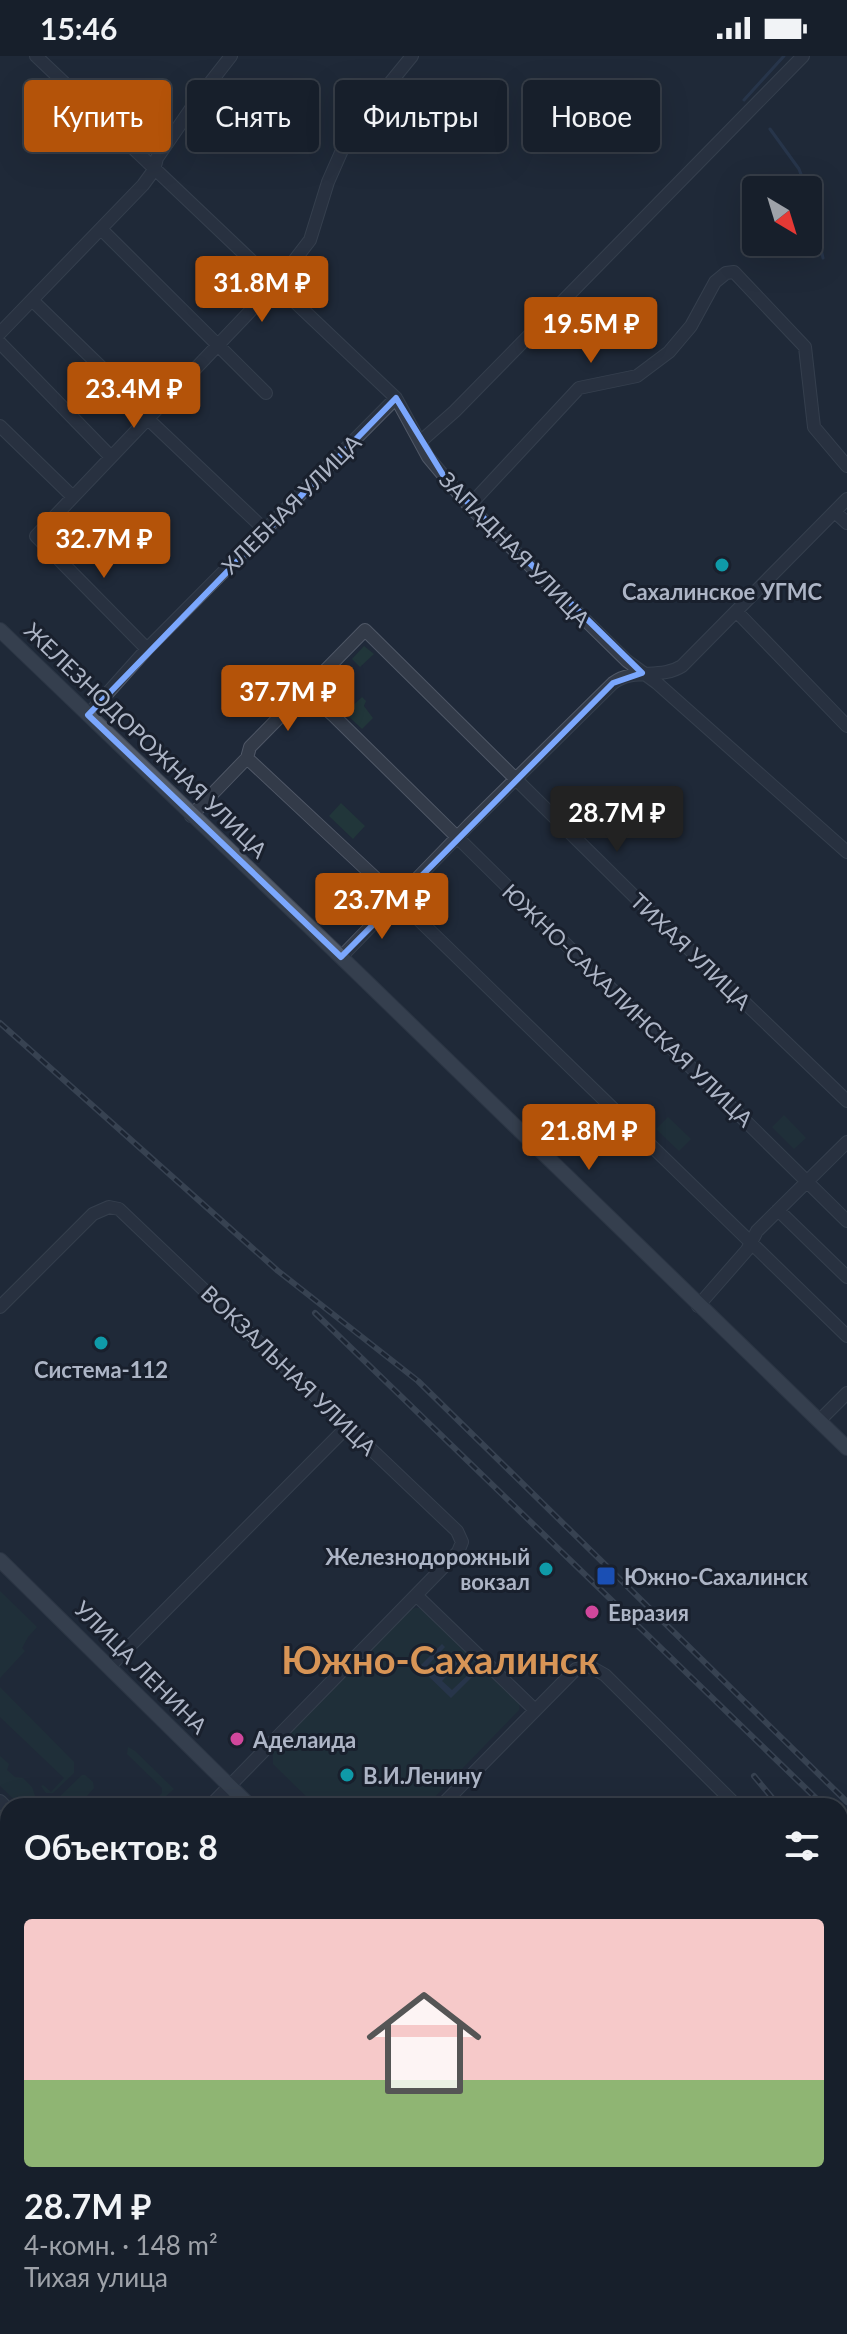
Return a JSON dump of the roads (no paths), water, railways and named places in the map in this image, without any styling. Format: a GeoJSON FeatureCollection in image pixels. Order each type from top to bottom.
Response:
{"type":"FeatureCollection","features":[{"type":"Feature","properties":{"kind":"main road","name":"ЖЕЛЕЗНОДОРОЖНАЯ УЛИЦА"},"geometry":{"type":"LineString","coordinates":[[0,630],[847,1448]]}},
{"type":"Feature","properties":{"kind":"main road","name":"УЛИЦА ЛЕНИНА"},"geometry":{"type":"LineString","coordinates":[[0,1560],[242,1798]]}},
{"type":"Feature","properties":{"kind":"street","name":"ЗАПАДНАЯ УЛИЦА"},"geometry":{"type":"LineString","coordinates":[[36,56],[396,398],[420,442],[448,483],[509,548],[642,673],[847,852]]}},
{"type":"Feature","properties":{"kind":"street"},"geometry":{"type":"LineString","coordinates":[[0,333],[154,170],[157,158],[171,137],[231,56]]}},
{"type":"Feature","properties":{"kind":"street"},"geometry":{"type":"LineString","coordinates":[[147,649],[36,536],[277,283],[310,240],[328,182],[350,132],[412,56]]}},
{"type":"Feature","properties":{"kind":"street"},"geometry":{"type":"LineString","coordinates":[[420,442],[455,411],[803,56]]}},
{"type":"Feature","properties":{"kind":"street"},"geometry":{"type":"LineString","coordinates":[[101,229],[266,393]]}},
{"type":"Feature","properties":{"kind":"street"},"geometry":{"type":"LineString","coordinates":[[469,506],[579,388],[637,376],[669,352],[691,326],[715,282],[726,273],[734,272],[805,347],[814,427],[847,466]]}},
{"type":"Feature","properties":{"kind":"street"},"geometry":{"type":"LineString","coordinates":[[33,301],[103,369],[149,420],[265,530]]}},
{"type":"Feature","properties":{"kind":"street"},"geometry":{"type":"LineString","coordinates":[[0,343],[111,457]]}},
{"type":"Feature","properties":{"kind":"street","name":"ХЛЕБНАЯ УЛИЦА"},"geometry":{"type":"LineString","coordinates":[[88,715],[147,649],[396,398]]}},
{"type":"Feature","properties":{"kind":"street"},"geometry":{"type":"LineString","coordinates":[[0,426],[72,496]]}},
{"type":"Feature","properties":{"kind":"street"},"geometry":{"type":"LineString","coordinates":[[341,957],[613,683],[629,674],[663,674],[682,666],[847,499]]}},
{"type":"Feature","properties":{"kind":"street"},"geometry":{"type":"LineString","coordinates":[[835,512],[847,523]]}},
{"type":"Feature","properties":{"kind":"street"},"geometry":{"type":"LineString","coordinates":[[737,612],[847,726]]}},
{"type":"Feature","properties":{"kind":"street","name":"ТИХАЯ УЛИЦА"},"geometry":{"type":"LineString","coordinates":[[304,690],[365,630],[847,1101]]}},
{"type":"Feature","properties":{"kind":"street"},"geometry":{"type":"LineString","coordinates":[[191,816],[247,758],[250,747],[304,690]]}},
{"type":"Feature","properties":{"kind":"street","name":"ЮЖНО-САХАЛИНСКАЯ УЛИЦА"},"geometry":{"type":"LineString","coordinates":[[304,690],[847,1221]]}},
{"type":"Feature","properties":{"kind":"street"},"geometry":{"type":"LineString","coordinates":[[247,758],[398,899],[847,1336]]}},
{"type":"Feature","properties":{"kind":"street"},"geometry":{"type":"LineString","coordinates":[[698,1306],[778,1210],[847,1142]]}},
{"type":"Feature","properties":{"kind":"street","name":"ВОКЗАЛЬНАЯ УЛИЦА"},"geometry":{"type":"LineString","coordinates":[[0,1307],[93,1214],[109,1207],[126,1213],[457,1531],[462,1542],[458,1552],[416,1595]]}},
{"type":"Feature","properties":{"kind":"street"},"geometry":{"type":"LineString","coordinates":[[778,1210],[847,1277]]}},
{"type":"Feature","properties":{"kind":"street"},"geometry":{"type":"LineString","coordinates":[[819,1421],[847,1393]]}},
{"type":"Feature","properties":{"kind":"street"},"geometry":{"type":"LineString","coordinates":[[109,1667],[347,1427]]}},
{"type":"Feature","properties":{"kind":"street"},"geometry":{"type":"LineString","coordinates":[[218,1798],[416,1595],[535,1710]]}},
{"type":"Feature","properties":{"kind":"street"},"geometry":{"type":"LineString","coordinates":[[449,1798],[576,1669],[589,1666],[605,1675],[729,1798]]}},
{"type":"Feature","properties":{"kind":"water"},"geometry":{"type":"Polygon","coordinates":[[[442,1644],[445,1647],[427,1666],[437,1676],[456,1658],[460,1662],[442,1681],[452,1690],[471,1672],[474,1675],[451,1698],[419,1667],[442,1644]]]}},
{"type":"Feature","properties":{"kind":"waterway"},"geometry":{"type":"LineString","coordinates":[[744,100],[784,56]]}},
{"type":"Feature","properties":{"kind":"waterway"},"geometry":{"type":"LineString","coordinates":[[770,129],[802,176]]}},
{"type":"Feature","properties":{"kind":"waterway"},"geometry":{"type":"LineString","coordinates":[[822,254],[823,258]]}},
{"type":"Feature","properties":{"kind":"railway"},"geometry":{"type":"LineString","coordinates":[[0,1023],[278,1271],[418,1381],[843,1798]]}},
{"type":"Feature","properties":{"kind":"railway"},"geometry":{"type":"LineString","coordinates":[[315,1313],[816,1798]]}},
{"type":"Feature","properties":{"kind":"railway"},"geometry":{"type":"LineString","coordinates":[[754,1776],[772,1798]]}},
{"type":"Feature","properties":{"kind":"place","name":"Сахалинское УГМС"},"geometry":{"type":"Point","coordinates":[722,565]}},
{"type":"Feature","properties":{"kind":"place","name":"Система-112"},"geometry":{"type":"Point","coordinates":[101,1343]}},
{"type":"Feature","properties":{"kind":"place","name":"Железнодорожный вокзал"},"geometry":{"type":"Point","coordinates":[546,1569]}},
{"type":"Feature","properties":{"kind":"place","name":"Южно-Сахалинск"},"geometry":{"type":"Point","coordinates":[606,1576]}},
{"type":"Feature","properties":{"kind":"place","name":"Евразия"},"geometry":{"type":"Point","coordinates":[592,1612]}},
{"type":"Feature","properties":{"kind":"place","name":"Аделаида"},"geometry":{"type":"Point","coordinates":[237,1739]}},
{"type":"Feature","properties":{"kind":"place","name":"В.И.Ленину"},"geometry":{"type":"Point","coordinates":[347,1775]}},
{"type":"Feature","properties":{"kind":"district","name":"Южно-Сахалинск"},"geometry":{"type":"Point","coordinates":[440,1659]}}]}
